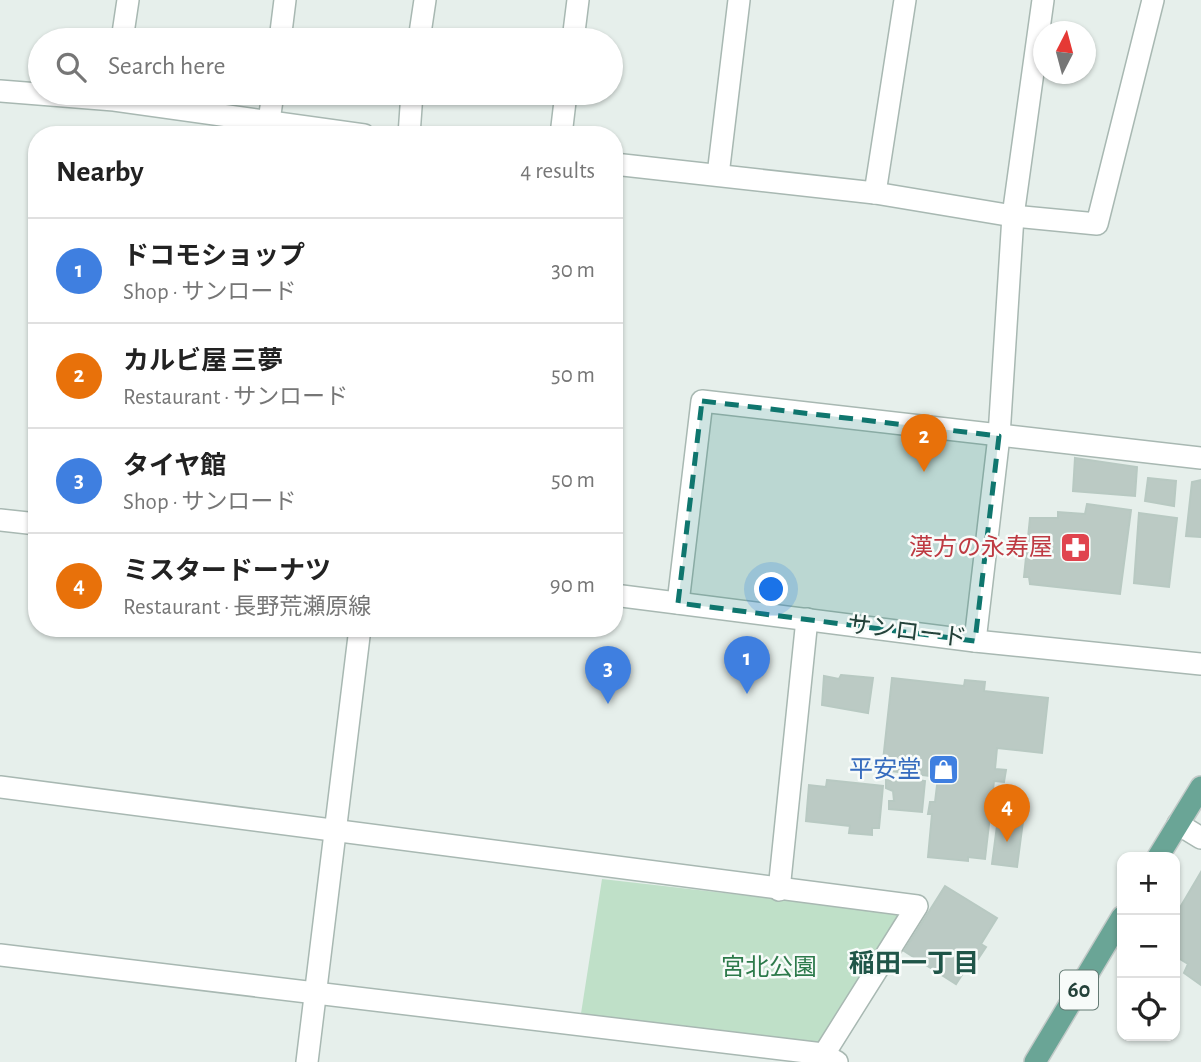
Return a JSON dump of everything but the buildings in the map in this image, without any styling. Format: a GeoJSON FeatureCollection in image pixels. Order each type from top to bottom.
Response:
{"type":"FeatureCollection","features":[{"type":"Feature","properties":{"kind":"main road"},"geometry":{"type":"LineString","coordinates":[[1161,852],[1201,787]]}},
{"type":"Feature","properties":{"kind":"main road","name":"60"},"geometry":{"type":"LineString","coordinates":[[1035,1062],[1117,925]]}},
{"type":"Feature","properties":{"kind":"street"},"geometry":{"type":"LineString","coordinates":[[124,28],[128,0]]}},
{"type":"Feature","properties":{"kind":"street"},"geometry":{"type":"LineString","coordinates":[[282,28],[285,0]]}},
{"type":"Feature","properties":{"kind":"street"},"geometry":{"type":"LineString","coordinates":[[421,28],[425,0]]}},
{"type":"Feature","properties":{"kind":"street"},"geometry":{"type":"LineString","coordinates":[[574,28],[578,0]]}},
{"type":"Feature","properties":{"kind":"street"},"geometry":{"type":"LineString","coordinates":[[718,175],[739,0]]}},
{"type":"Feature","properties":{"kind":"street"},"geometry":{"type":"LineString","coordinates":[[875,193],[905,0]]}},
{"type":"Feature","properties":{"kind":"street"},"geometry":{"type":"LineString","coordinates":[[975,640],[999,436],[1013,216],[1043,0]]}},
{"type":"Feature","properties":{"kind":"street"},"geometry":{"type":"LineString","coordinates":[[623,165],[875,193],[1013,216],[1097,224],[1153,0]]}},
{"type":"Feature","properties":{"kind":"street"},"geometry":{"type":"LineString","coordinates":[[0,91],[28,92]]}},
{"type":"Feature","properties":{"kind":"street"},"geometry":{"type":"LineString","coordinates":[[170,105],[303,126]]}},
{"type":"Feature","properties":{"kind":"street"},"geometry":{"type":"LineString","coordinates":[[269,121],[271,105]]}},
{"type":"Feature","properties":{"kind":"street"},"geometry":{"type":"LineString","coordinates":[[410,126],[411,105]]}},
{"type":"Feature","properties":{"kind":"street"},"geometry":{"type":"LineString","coordinates":[[562,126],[565,105]]}},
{"type":"Feature","properties":{"kind":"street"},"geometry":{"type":"LineString","coordinates":[[678,603],[702,401],[1201,458]]}},
{"type":"Feature","properties":{"kind":"street"},"geometry":{"type":"LineString","coordinates":[[0,520],[28,523]]}},
{"type":"Feature","properties":{"kind":"street","name":"サンロード"},"geometry":{"type":"LineString","coordinates":[[623,596],[975,640],[1201,664]]}},
{"type":"Feature","properties":{"kind":"street"},"geometry":{"type":"LineString","coordinates":[[779,890],[807,619]]}},
{"type":"Feature","properties":{"kind":"street"},"geometry":{"type":"LineString","coordinates":[[307,1062],[359,637]]}},
{"type":"Feature","properties":{"kind":"street"},"geometry":{"type":"LineString","coordinates":[[0,787],[917,906],[826,1060],[316,993],[0,955]]}},
{"type":"Feature","properties":{"kind":"street"},"geometry":{"type":"LineString","coordinates":[[1178,824],[1201,838]]}},
{"type":"Feature","properties":{"kind":"highlighted area"},"geometry":{"type":"Polygon","coordinates":[[[702,401],[999,436],[975,641],[678,603],[702,401]]]}},
{"type":"Feature","properties":{"kind":"green space","name":"宮北公園"},"geometry":{"type":"Polygon","coordinates":[[[602,879],[901,913],[818,1045],[580,1020],[602,879]]]}},
{"type":"Feature","properties":{"kind":"place","name":"カルビ屋 三夢"},"geometry":{"type":"Point","coordinates":[924,472]}},
{"type":"Feature","properties":{"kind":"place","name":"漢方の永寿屋"},"geometry":{"type":"Point","coordinates":[1076,548]}},
{"type":"Feature","properties":{"kind":"place","name":"ドコモショップ"},"geometry":{"type":"Point","coordinates":[747,694]}},
{"type":"Feature","properties":{"kind":"place","name":"タイヤ館"},"geometry":{"type":"Point","coordinates":[608,704]}},
{"type":"Feature","properties":{"kind":"place","name":"平安堂"},"geometry":{"type":"Point","coordinates":[944,770]}},
{"type":"Feature","properties":{"kind":"place","name":"ミスタードーナツ"},"geometry":{"type":"Point","coordinates":[1007,842]}},
{"type":"Feature","properties":{"kind":"district","name":"稲田一丁目"},"geometry":{"type":"Point","coordinates":[914,964]}}]}
